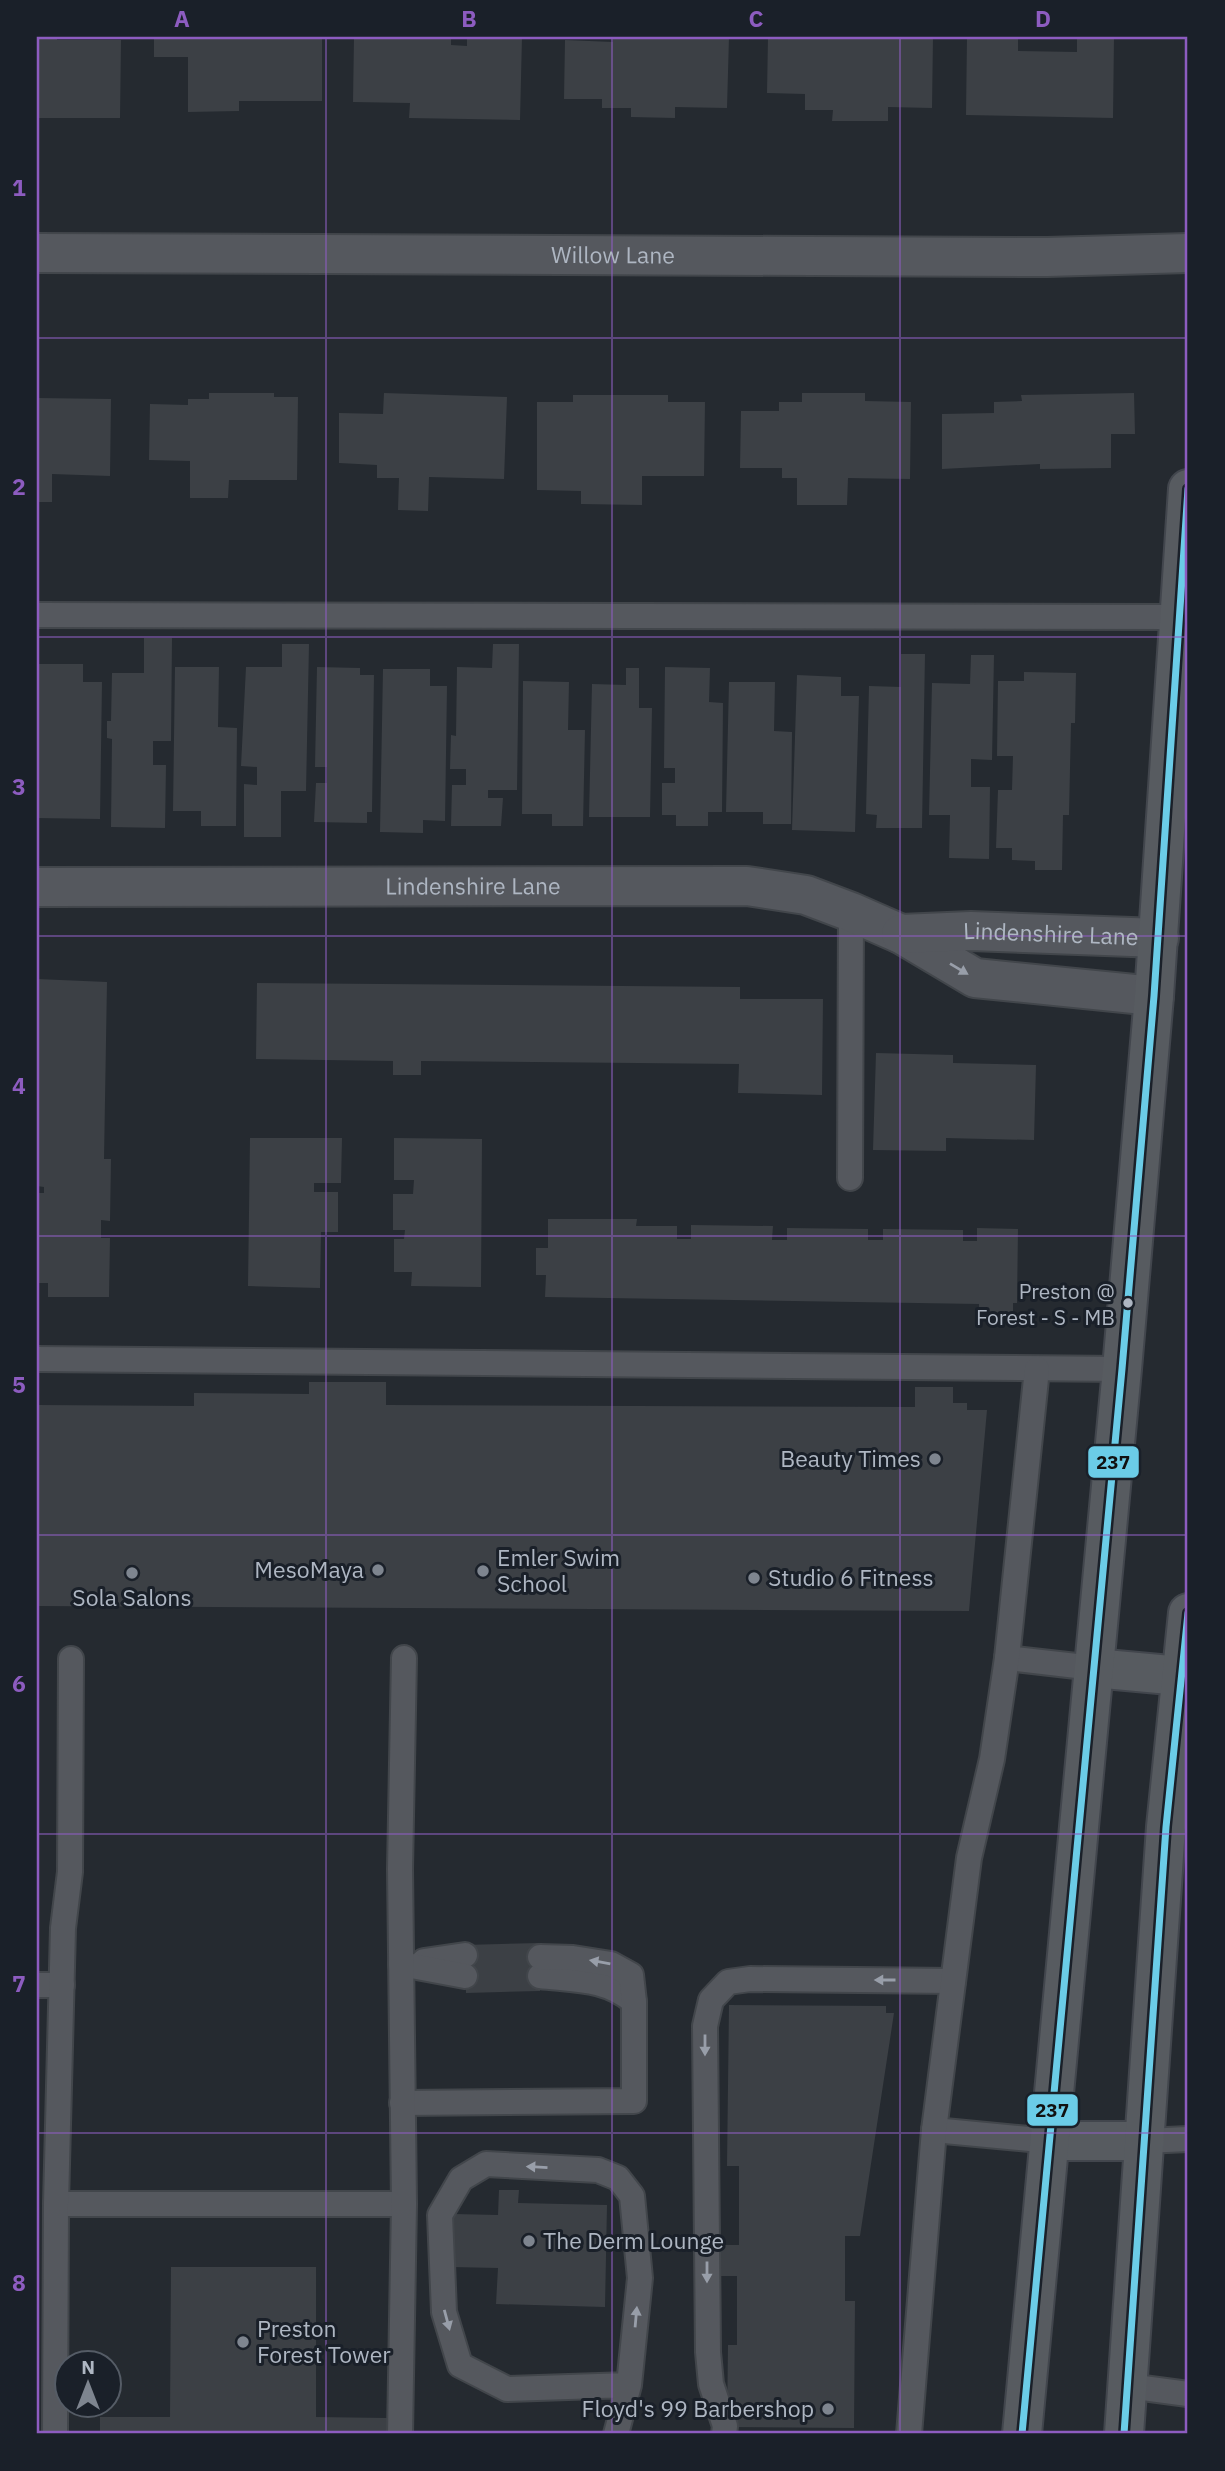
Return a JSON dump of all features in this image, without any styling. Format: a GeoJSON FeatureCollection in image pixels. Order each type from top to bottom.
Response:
{"type":"FeatureCollection","features":[{"type":"Feature","properties":{"kind":"main road"},"geometry":{"type":"LineString","coordinates":[[1022,2434],[1122,1369],[1159,938],[1188,489]]}},
{"type":"Feature","properties":{"kind":"main road"},"geometry":{"type":"LineString","coordinates":[[1124,2434],[1166,1827],[1186,1678],[1188,1613]]}},
{"type":"Feature","properties":{"kind":"main road"},"geometry":{"type":"LineString","coordinates":[[1094,1668],[1186,1678]]}},
{"type":"Feature","properties":{"kind":"main road"},"geometry":{"type":"LineString","coordinates":[[1050,2141],[1145,2141]]}},
{"type":"Feature","properties":{"kind":"street","name":"Willow Lane"},"geometry":{"type":"LineString","coordinates":[[37,253],[1020,257],[1188,253]]}},
{"type":"Feature","properties":{"kind":"street","name":"Lindenshire Lane"},"geometry":{"type":"LineString","coordinates":[[37,887],[747,887],[806,895],[851,912],[901,933],[975,978],[1154,996]]}},
{"type":"Feature","properties":{"kind":"street","name":"Lindenshire Lane"},"geometry":{"type":"LineString","coordinates":[[901,933],[971,931],[1159,938]]}},
{"type":"Feature","properties":{"kind":"lane"},"geometry":{"type":"LineString","coordinates":[[37,615],[1180,617]]}},
{"type":"Feature","properties":{"kind":"lane"},"geometry":{"type":"LineString","coordinates":[[850,1178],[851,912]]}},
{"type":"Feature","properties":{"kind":"lane"},"geometry":{"type":"LineString","coordinates":[[37,1359],[1122,1369]]}},
{"type":"Feature","properties":{"kind":"lane"},"geometry":{"type":"LineString","coordinates":[[909,2434],[934,2130],[969,1858],[992,1759],[1007,1658],[1037,1369]]}},
{"type":"Feature","properties":{"kind":"lane"},"geometry":{"type":"LineString","coordinates":[[400,2434],[404,2204],[401,1964],[404,1658]]}},
{"type":"Feature","properties":{"kind":"lane"},"geometry":{"type":"LineString","coordinates":[[1007,1658],[1094,1668]]}},
{"type":"Feature","properties":{"kind":"lane"},"geometry":{"type":"LineString","coordinates":[[55,2434],[63,1928],[71,1872],[71,1659]]}},
{"type":"Feature","properties":{"kind":"lane"},"geometry":{"type":"LineString","coordinates":[[402,2103],[634,2101],[634,2002],[631,1975],[611,1964],[573,1958],[540,1967]]}},
{"type":"Feature","properties":{"kind":"lane"},"geometry":{"type":"LineString","coordinates":[[401,1964],[465,1966]]}},
{"type":"Feature","properties":{"kind":"lane"},"geometry":{"type":"LineString","coordinates":[[724,2434],[711,2384],[708,2352],[705,2026],[710,2000],[728,1982],[750,1979],[953,1981]]}},
{"type":"Feature","properties":{"kind":"lane"},"geometry":{"type":"LineString","coordinates":[[37,1985],[62,1985]]}},
{"type":"Feature","properties":{"kind":"lane"},"geometry":{"type":"LineString","coordinates":[[934,2130],[1050,2141]]}},
{"type":"Feature","properties":{"kind":"lane"},"geometry":{"type":"LineString","coordinates":[[1145,2141],[1188,2139]]}},
{"type":"Feature","properties":{"kind":"lane"},"geometry":{"type":"LineString","coordinates":[[616,2434],[629,2385],[640,2278],[632,2196],[618,2178],[598,2170],[486,2164],[461,2179],[440,2215],[444,2312],[460,2365],[507,2389],[629,2385]]}},
{"type":"Feature","properties":{"kind":"lane"},"geometry":{"type":"LineString","coordinates":[[57,2204],[404,2204]]}},
{"type":"Feature","properties":{"kind":"lane"},"geometry":{"type":"LineString","coordinates":[[1128,2386],[1188,2394]]}},
{"type":"Feature","properties":{"kind":"building"},"geometry":{"type":"Polygon","coordinates":[[[37,37],[57,37],[57,40],[121,40],[120,118],[37,118],[37,37]]]}},
{"type":"Feature","properties":{"kind":"building"},"geometry":{"type":"Polygon","coordinates":[[[154,37],[322,37],[322,101],[239,101],[239,111],[188,112],[188,57],[154,57],[154,37]]]}},
{"type":"Feature","properties":{"kind":"building"},"geometry":{"type":"Polygon","coordinates":[[[354,37],[451,37],[451,45],[467,46],[467,37],[522,37],[520,120],[409,118],[410,103],[353,102],[354,37]]]}},
{"type":"Feature","properties":{"kind":"building"},"geometry":{"type":"Polygon","coordinates":[[[613,37],[729,37],[727,108],[675,107],[675,118],[631,117],[631,108],[602,108],[602,99],[564,99],[565,40],[613,42],[613,37]]]}},
{"type":"Feature","properties":{"kind":"building"},"geometry":{"type":"Polygon","coordinates":[[[768,37],[933,37],[932,108],[888,107],[888,121],[832,121],[833,110],[805,110],[805,94],[767,93],[768,37]]]}},
{"type":"Feature","properties":{"kind":"building"},"geometry":{"type":"Polygon","coordinates":[[[967,37],[1018,37],[1018,51],[1077,52],[1077,37],[1114,37],[1113,118],[966,115],[967,37]]]}},
{"type":"Feature","properties":{"kind":"building"},"geometry":{"type":"Polygon","coordinates":[[[209,393],[274,393],[274,397],[298,397],[297,480],[229,480],[228,498],[190,498],[190,461],[149,460],[150,404],[188,405],[188,399],[209,399],[209,393]]]}},
{"type":"Feature","properties":{"kind":"building"},"geometry":{"type":"Polygon","coordinates":[[[384,393],[507,397],[504,479],[429,477],[428,511],[398,510],[399,478],[377,478],[377,465],[339,463],[339,413],[383,414],[384,393]]]}},
{"type":"Feature","properties":{"kind":"building"},"geometry":{"type":"Polygon","coordinates":[[[802,393],[865,393],[865,401],[911,402],[910,479],[848,478],[847,505],[797,505],[797,478],[782,478],[782,468],[740,468],[741,411],[779,411],[779,402],[802,402],[802,393]]]}},
{"type":"Feature","properties":{"kind":"building"},"geometry":{"type":"Polygon","coordinates":[[[1134,393],[1135,434],[1111,434],[1111,468],[1040,469],[1040,464],[942,469],[942,414],[994,413],[994,402],[1022,401],[1021,395],[1134,393]]]}},
{"type":"Feature","properties":{"kind":"building"},"geometry":{"type":"Polygon","coordinates":[[[573,395],[668,395],[668,402],[705,402],[704,476],[642,476],[642,505],[581,504],[581,491],[537,490],[537,402],[573,402],[573,395]]]}},
{"type":"Feature","properties":{"kind":"building"},"geometry":{"type":"Polygon","coordinates":[[[37,398],[111,399],[110,476],[52,474],[52,502],[37,502],[37,398]]]}},
{"type":"Feature","properties":{"kind":"building"},"geometry":{"type":"Polygon","coordinates":[[[144,638],[172,638],[171,741],[153,741],[153,765],[166,765],[165,828],[111,827],[112,739],[107,738],[107,721],[111,721],[112,673],[144,673],[144,638]]]}},
{"type":"Feature","properties":{"kind":"building"},"geometry":{"type":"Polygon","coordinates":[[[282,644],[309,644],[306,791],[281,791],[281,837],[244,837],[244,784],[257,785],[257,767],[241,766],[246,667],[282,667],[282,644]]]}},
{"type":"Feature","properties":{"kind":"building"},"geometry":{"type":"Polygon","coordinates":[[[493,644],[519,644],[517,790],[488,790],[488,798],[503,798],[501,826],[451,826],[452,785],[466,785],[466,769],[450,769],[451,735],[456,736],[457,667],[492,668],[493,644]]]}},
{"type":"Feature","properties":{"kind":"building"},"geometry":{"type":"Polygon","coordinates":[[[901,654],[925,654],[922,828],[876,828],[877,815],[866,814],[869,686],[901,687],[901,654]]]}},
{"type":"Feature","properties":{"kind":"building"},"geometry":{"type":"Polygon","coordinates":[[[971,655],[994,655],[992,760],[971,759],[971,787],[990,787],[989,859],[949,858],[950,815],[929,815],[932,683],[970,684],[971,655]]]}},
{"type":"Feature","properties":{"kind":"building"},"geometry":{"type":"Polygon","coordinates":[[[38,664],[83,664],[83,682],[102,682],[100,819],[37,818],[38,664]]]}},
{"type":"Feature","properties":{"kind":"building"},"geometry":{"type":"Polygon","coordinates":[[[175,667],[219,667],[218,727],[237,728],[236,826],[201,826],[201,811],[173,811],[175,667]]]}},
{"type":"Feature","properties":{"kind":"building"},"geometry":{"type":"Polygon","coordinates":[[[317,667],[360,668],[360,675],[374,675],[372,812],[367,812],[367,823],[314,822],[316,783],[327,783],[327,767],[315,767],[317,667]]]}},
{"type":"Feature","properties":{"kind":"building"},"geometry":{"type":"Polygon","coordinates":[[[665,667],[710,668],[709,702],[723,703],[722,812],[708,812],[708,826],[676,826],[676,815],[662,815],[662,783],[675,783],[675,768],[664,768],[665,667]]]}},
{"type":"Feature","properties":{"kind":"building"},"geometry":{"type":"Polygon","coordinates":[[[626,668],[639,668],[639,708],[652,708],[650,817],[589,817],[592,684],[626,685],[626,668]]]}},
{"type":"Feature","properties":{"kind":"building"},"geometry":{"type":"Polygon","coordinates":[[[383,669],[430,669],[430,686],[447,686],[445,821],[423,820],[423,833],[380,832],[383,669]]]}},
{"type":"Feature","properties":{"kind":"building"},"geometry":{"type":"Polygon","coordinates":[[[1024,672],[1076,673],[1075,723],[1071,723],[1069,815],[1063,815],[1062,870],[1035,870],[1035,861],[1012,860],[1012,848],[996,848],[998,790],[1012,790],[1013,756],[997,756],[998,681],[1024,681],[1024,672]]]}},
{"type":"Feature","properties":{"kind":"building"},"geometry":{"type":"Polygon","coordinates":[[[797,675],[841,677],[841,696],[859,696],[855,832],[792,830],[797,675]]]}},
{"type":"Feature","properties":{"kind":"building"},"geometry":{"type":"Polygon","coordinates":[[[523,681],[569,682],[568,730],[585,730],[583,826],[552,826],[552,814],[522,814],[523,681]]]}},
{"type":"Feature","properties":{"kind":"building"},"geometry":{"type":"Polygon","coordinates":[[[729,682],[775,682],[774,731],[792,732],[791,824],[763,824],[763,812],[726,812],[729,682]]]}},
{"type":"Feature","properties":{"kind":"building"},"geometry":{"type":"Polygon","coordinates":[[[37,979],[107,982],[104,1159],[111,1159],[110,1221],[101,1220],[101,1238],[110,1238],[109,1297],[48,1297],[48,1283],[37,1283],[37,1193],[44,1193],[44,1187],[37,1186],[37,979]]]}},
{"type":"Feature","properties":{"kind":"building"},"geometry":{"type":"Polygon","coordinates":[[[257,983],[740,987],[740,999],[823,999],[822,1095],[738,1093],[739,1064],[421,1061],[421,1075],[393,1075],[393,1061],[256,1059],[257,983]]]}},
{"type":"Feature","properties":{"kind":"building"},"geometry":{"type":"Polygon","coordinates":[[[876,1053],[953,1055],[953,1063],[1036,1065],[1034,1140],[946,1138],[946,1151],[873,1150],[876,1053]]]}},
{"type":"Feature","properties":{"kind":"building"},"geometry":{"type":"Polygon","coordinates":[[[250,1138],[342,1138],[341,1183],[314,1183],[314,1192],[338,1192],[338,1232],[321,1232],[320,1288],[248,1286],[250,1138]]]}},
{"type":"Feature","properties":{"kind":"building"},"geometry":{"type":"Polygon","coordinates":[[[394,1138],[482,1139],[481,1287],[411,1286],[412,1272],[394,1272],[394,1239],[404,1239],[405,1230],[393,1230],[393,1194],[413,1194],[414,1180],[394,1180],[394,1138]]]}},
{"type":"Feature","properties":{"kind":"building"},"geometry":{"type":"Polygon","coordinates":[[[548,1219],[637,1219],[636,1226],[677,1226],[677,1239],[691,1239],[691,1225],[773,1226],[772,1240],[787,1240],[787,1228],[868,1229],[868,1240],[883,1240],[883,1229],[963,1230],[963,1241],[977,1241],[977,1228],[1018,1229],[1017,1303],[1013,1303],[1013,1317],[979,1317],[979,1304],[545,1297],[546,1275],[536,1275],[536,1248],[548,1248],[548,1219]]]}},
{"type":"Feature","properties":{"kind":"building"},"geometry":{"type":"Polygon","coordinates":[[[309,1382],[386,1382],[386,1405],[915,1407],[915,1387],[953,1387],[953,1403],[967,1403],[967,1410],[987,1410],[969,1611],[37,1606],[37,1405],[194,1406],[194,1393],[309,1394],[309,1382]]]}},
{"type":"Feature","properties":{"kind":"building"},"geometry":{"type":"Polygon","coordinates":[[[539,1943],[540,1991],[466,1993],[464,1945],[539,1943]]]}},
{"type":"Feature","properties":{"kind":"building"},"geometry":{"type":"Polygon","coordinates":[[[729,2005],[886,2006],[886,2013],[894,2013],[860,2236],[845,2236],[845,2301],[855,2301],[854,2428],[727,2427],[728,2345],[737,2345],[737,2276],[720,2276],[720,2245],[739,2245],[739,2166],[727,2166],[729,2005]]]}},
{"type":"Feature","properties":{"kind":"building","name":"The Derm Lounge"},"geometry":{"type":"Polygon","coordinates":[[[499,2190],[519,2190],[518,2203],[607,2205],[605,2307],[496,2304],[498,2268],[452,2267],[453,2214],[498,2215],[499,2190]]]}},
{"type":"Feature","properties":{"kind":"building","name":"Preston Forest Tower"},"geometry":{"type":"Polygon","coordinates":[[[171,2267],[316,2267],[316,2417],[387,2418],[387,2434],[100,2434],[100,2418],[170,2417],[171,2267]]]}},
{"type":"Feature","properties":{"kind":"transit line","name":"237"},"geometry":{"type":"LineString","coordinates":[[1022,2434],[1122,1369],[1154,996],[1188,489]]}},
{"type":"Feature","properties":{"kind":"transit line","name":"237"},"geometry":{"type":"LineString","coordinates":[[1124,2434],[1166,1827],[1188,1613]]}},
{"type":"Feature","properties":{"kind":"place","name":"Preston @ Forest - S - MB"},"geometry":{"type":"Point","coordinates":[1128,1303]}},
{"type":"Feature","properties":{"kind":"place","name":"Beauty Times"},"geometry":{"type":"Point","coordinates":[935,1459]}},
{"type":"Feature","properties":{"kind":"place","name":"MesoMaya"},"geometry":{"type":"Point","coordinates":[378,1570]}},
{"type":"Feature","properties":{"kind":"place","name":"Emler Swim School"},"geometry":{"type":"Point","coordinates":[483,1571]}},
{"type":"Feature","properties":{"kind":"place","name":"Sola Salons"},"geometry":{"type":"Point","coordinates":[132,1573]}},
{"type":"Feature","properties":{"kind":"place","name":"Studio 6 Fitness"},"geometry":{"type":"Point","coordinates":[754,1578]}},
{"type":"Feature","properties":{"kind":"place","name":"The Derm Lounge"},"geometry":{"type":"Point","coordinates":[529,2241]}},
{"type":"Feature","properties":{"kind":"place","name":"Preston Forest Tower"},"geometry":{"type":"Point","coordinates":[243,2342]}},
{"type":"Feature","properties":{"kind":"place","name":"Floyd's 99 Barbershop"},"geometry":{"type":"Point","coordinates":[828,2409]}}]}
